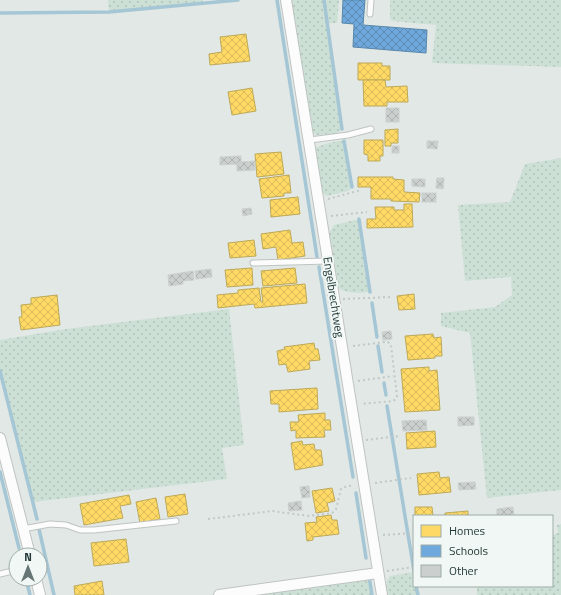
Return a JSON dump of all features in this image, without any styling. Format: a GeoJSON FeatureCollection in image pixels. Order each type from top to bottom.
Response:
{"type":"FeatureCollection","features":[{"type":"Feature","properties":{"kind":"street","name":"Engelbrechtweg"},"geometry":{"type":"LineString","coordinates":[[286,0],[310,140],[334,300],[382,595]]}},
{"type":"Feature","properties":{"kind":"street"},"geometry":{"type":"LineString","coordinates":[[0,438],[28,547]]}},
{"type":"Feature","properties":{"kind":"street"},"geometry":{"type":"LineString","coordinates":[[219,595],[378,573]]}},
{"type":"Feature","properties":{"kind":"lane"},"geometry":{"type":"LineString","coordinates":[[370,14],[371,0]]}},
{"type":"Feature","properties":{"kind":"lane"},"geometry":{"type":"LineString","coordinates":[[310,140],[348,135],[371,129]]}},
{"type":"Feature","properties":{"kind":"lane"},"geometry":{"type":"LineString","coordinates":[[253,263],[328,261]]}},
{"type":"Feature","properties":{"kind":"lane"},"geometry":{"type":"LineString","coordinates":[[23,529],[50,524],[66,525],[80,530],[94,530],[176,521]]}},
{"type":"Feature","properties":{"kind":"path"},"geometry":{"type":"LineString","coordinates":[[319,202],[361,190]]}},
{"type":"Feature","properties":{"kind":"path"},"geometry":{"type":"LineString","coordinates":[[321,216],[367,212]]}},
{"type":"Feature","properties":{"kind":"path"},"geometry":{"type":"LineString","coordinates":[[334,300],[391,297]]}},
{"type":"Feature","properties":{"kind":"path"},"geometry":{"type":"LineString","coordinates":[[342,348],[388,342],[390,345],[397,396],[396,399],[393,401],[351,405]]}},
{"type":"Feature","properties":{"kind":"path"},"geometry":{"type":"LineString","coordinates":[[347,382],[394,376]]}},
{"type":"Feature","properties":{"kind":"path"},"geometry":{"type":"LineString","coordinates":[[357,441],[399,436]]}},
{"type":"Feature","properties":{"kind":"path"},"geometry":{"type":"LineString","coordinates":[[208,519],[272,511],[309,516],[332,513],[336,509],[341,489],[345,487],[411,478]]}},
{"type":"Feature","properties":{"kind":"path"},"geometry":{"type":"LineString","coordinates":[[372,536],[413,533]]}},
{"type":"Feature","properties":{"kind":"path"},"geometry":{"type":"LineString","coordinates":[[378,573],[413,567]]}},
{"type":"Feature","properties":{"kind":"green space"},"geometry":{"type":"Polygon","coordinates":[[[108,0],[203,0],[203,3],[109,12],[108,0]]]}},
{"type":"Feature","properties":{"kind":"green space"},"geometry":{"type":"Polygon","coordinates":[[[290,0],[339,0],[337,23],[328,23],[342,129],[336,134],[316,135],[312,131],[290,0]]]}},
{"type":"Feature","properties":{"kind":"green space"},"geometry":{"type":"Polygon","coordinates":[[[390,0],[561,0],[561,67],[432,63],[436,25],[391,21],[390,0]]]}},
{"type":"Feature","properties":{"kind":"green space"},"geometry":{"type":"Polygon","coordinates":[[[338,141],[344,141],[352,187],[348,191],[327,196],[322,193],[315,148],[338,141]]]}},
{"type":"Feature","properties":{"kind":"green space"},"geometry":{"type":"Polygon","coordinates":[[[561,158],[561,490],[487,498],[470,333],[441,326],[441,313],[495,307],[512,295],[511,277],[465,281],[458,205],[510,202],[525,164],[561,158]]]}},
{"type":"Feature","properties":{"kind":"green space"},"geometry":{"type":"Polygon","coordinates":[[[359,219],[370,292],[357,293],[344,291],[337,287],[329,233],[334,225],[359,219]]]}},
{"type":"Feature","properties":{"kind":"green space"},"geometry":{"type":"Polygon","coordinates":[[[229,309],[244,445],[222,448],[227,479],[33,502],[0,371],[0,340],[66,329],[229,309]]]}},
{"type":"Feature","properties":{"kind":"green space"},"geometry":{"type":"Polygon","coordinates":[[[561,524],[561,595],[477,595],[477,587],[553,587],[553,535],[558,533],[557,525],[561,524]]]}},
{"type":"Feature","properties":{"kind":"green space"},"geometry":{"type":"Polygon","coordinates":[[[413,572],[413,587],[416,587],[418,595],[385,595],[387,581],[390,576],[413,572]]]}},
{"type":"Feature","properties":{"kind":"green space"},"geometry":{"type":"Polygon","coordinates":[[[369,576],[372,595],[211,595],[215,594],[369,576]]]}},
{"type":"Feature","properties":{"kind":"building: Homes"},"geometry":{"type":"Polygon","coordinates":[[[246,34],[250,61],[210,65],[209,54],[222,52],[220,37],[246,34]]]}},
{"type":"Feature","properties":{"kind":"building: Homes"},"geometry":{"type":"Polygon","coordinates":[[[358,63],[382,63],[382,66],[390,66],[390,80],[358,80],[358,63]]]}},
{"type":"Feature","properties":{"kind":"building: Homes"},"geometry":{"type":"Polygon","coordinates":[[[363,80],[385,80],[386,87],[407,86],[408,102],[387,102],[387,106],[364,106],[363,80]]]}},
{"type":"Feature","properties":{"kind":"building: Homes"},"geometry":{"type":"Polygon","coordinates":[[[252,88],[256,111],[232,115],[228,92],[252,88]]]}},
{"type":"Feature","properties":{"kind":"building: Homes"},"geometry":{"type":"Polygon","coordinates":[[[398,129],[398,143],[391,143],[391,146],[385,146],[385,130],[398,129]]]}},
{"type":"Feature","properties":{"kind":"building: Homes"},"geometry":{"type":"Polygon","coordinates":[[[364,140],[383,140],[383,156],[380,156],[380,161],[368,161],[368,155],[364,154],[364,140]]]}},
{"type":"Feature","properties":{"kind":"building: Homes"},"geometry":{"type":"Polygon","coordinates":[[[281,152],[284,174],[257,177],[255,154],[281,152]]]}},
{"type":"Feature","properties":{"kind":"building: Homes"},"geometry":{"type":"Polygon","coordinates":[[[289,175],[291,193],[284,193],[284,196],[262,198],[259,179],[289,175]]]}},
{"type":"Feature","properties":{"kind":"building: Homes"},"geometry":{"type":"Polygon","coordinates":[[[358,177],[393,177],[393,179],[404,180],[404,192],[420,193],[419,202],[391,201],[391,199],[371,199],[371,187],[358,187],[358,177]]]}},
{"type":"Feature","properties":{"kind":"building: Homes"},"geometry":{"type":"Polygon","coordinates":[[[298,197],[300,214],[271,217],[270,200],[298,197]]]}},
{"type":"Feature","properties":{"kind":"building: Homes"},"geometry":{"type":"Polygon","coordinates":[[[404,204],[412,204],[413,227],[367,228],[367,219],[376,219],[375,207],[394,207],[394,210],[404,210],[404,204]]]}},
{"type":"Feature","properties":{"kind":"building: Homes"},"geometry":{"type":"Polygon","coordinates":[[[290,230],[292,243],[303,242],[305,256],[278,260],[276,247],[263,249],[261,234],[290,230]]]}},
{"type":"Feature","properties":{"kind":"building: Homes"},"geometry":{"type":"Polygon","coordinates":[[[254,240],[256,256],[230,258],[228,243],[254,240]]]}},
{"type":"Feature","properties":{"kind":"building: Homes"},"geometry":{"type":"Polygon","coordinates":[[[252,268],[253,285],[227,287],[225,270],[252,268]]]}},
{"type":"Feature","properties":{"kind":"building: Homes"},"geometry":{"type":"Polygon","coordinates":[[[295,268],[297,283],[263,286],[261,271],[295,268]]]}},
{"type":"Feature","properties":{"kind":"building: Homes"},"geometry":{"type":"Polygon","coordinates":[[[305,284],[307,303],[255,308],[254,304],[218,308],[217,295],[238,293],[238,290],[259,288],[261,302],[263,302],[261,288],[305,284]]]}},
{"type":"Feature","properties":{"kind":"building: Homes"},"geometry":{"type":"Polygon","coordinates":[[[414,294],[415,309],[399,310],[397,296],[414,294]]]}},
{"type":"Feature","properties":{"kind":"building: Homes"},"geometry":{"type":"Polygon","coordinates":[[[57,295],[60,325],[21,330],[19,317],[22,317],[21,305],[31,304],[31,298],[57,295]]]}},
{"type":"Feature","properties":{"kind":"building: Homes"},"geometry":{"type":"Polygon","coordinates":[[[433,334],[434,338],[441,337],[442,356],[408,360],[405,336],[433,334]]]}},
{"type":"Feature","properties":{"kind":"building: Homes"},"geometry":{"type":"Polygon","coordinates":[[[314,343],[315,349],[318,349],[320,360],[309,361],[310,369],[288,372],[286,364],[279,365],[277,351],[285,349],[284,347],[314,343]]]}},
{"type":"Feature","properties":{"kind":"building: Homes"},"geometry":{"type":"Polygon","coordinates":[[[429,367],[429,371],[437,370],[440,410],[405,412],[401,369],[429,367]]]}},
{"type":"Feature","properties":{"kind":"building: Homes"},"geometry":{"type":"Polygon","coordinates":[[[317,388],[318,409],[279,412],[279,404],[271,404],[270,391],[317,388]]]}},
{"type":"Feature","properties":{"kind":"building: Homes"},"geometry":{"type":"Polygon","coordinates":[[[325,413],[325,420],[330,420],[331,430],[324,430],[325,437],[296,438],[296,430],[291,431],[290,422],[299,422],[298,415],[325,413]]]}},
{"type":"Feature","properties":{"kind":"building: Homes"},"geometry":{"type":"Polygon","coordinates":[[[435,431],[436,447],[407,449],[406,433],[435,431]]]}},
{"type":"Feature","properties":{"kind":"building: Homes"},"geometry":{"type":"Polygon","coordinates":[[[302,441],[303,445],[314,444],[315,450],[321,450],[323,465],[295,470],[291,443],[302,441]]]}},
{"type":"Feature","properties":{"kind":"building: Homes"},"geometry":{"type":"Polygon","coordinates":[[[439,472],[440,478],[449,477],[451,492],[419,495],[417,474],[439,472]]]}},
{"type":"Feature","properties":{"kind":"building: Homes"},"geometry":{"type":"Polygon","coordinates":[[[332,488],[335,501],[327,503],[329,511],[316,513],[312,491],[332,488]]]}},
{"type":"Feature","properties":{"kind":"building: Homes"},"geometry":{"type":"Polygon","coordinates":[[[185,494],[188,514],[168,517],[165,497],[185,494]]]}},
{"type":"Feature","properties":{"kind":"building: Homes"},"geometry":{"type":"Polygon","coordinates":[[[129,495],[131,504],[120,506],[123,518],[84,525],[80,504],[129,495]]]}},
{"type":"Feature","properties":{"kind":"building: Homes"},"geometry":{"type":"Polygon","coordinates":[[[156,498],[160,519],[140,523],[136,502],[156,498]]]}},
{"type":"Feature","properties":{"kind":"building: Homes"},"geometry":{"type":"Polygon","coordinates":[[[415,507],[432,507],[433,515],[415,515],[415,507]]]}},
{"type":"Feature","properties":{"kind":"building: Homes"},"geometry":{"type":"Polygon","coordinates":[[[468,511],[468,515],[445,515],[445,513],[468,511]]]}},
{"type":"Feature","properties":{"kind":"building: Homes"},"geometry":{"type":"Polygon","coordinates":[[[331,515],[332,520],[337,520],[339,534],[313,537],[313,540],[307,541],[305,523],[317,522],[316,517],[331,515]]]}},
{"type":"Feature","properties":{"kind":"building: Homes"},"geometry":{"type":"Polygon","coordinates":[[[126,539],[129,562],[94,566],[91,543],[126,539]]]}},
{"type":"Feature","properties":{"kind":"building: Homes"},"geometry":{"type":"Polygon","coordinates":[[[102,581],[104,595],[75,595],[74,586],[102,581]]]}},
{"type":"Feature","properties":{"kind":"building: Schools"},"geometry":{"type":"Polygon","coordinates":[[[343,0],[365,0],[363,25],[427,30],[426,53],[353,47],[354,24],[342,23],[343,0]]]}},
{"type":"Feature","properties":{"kind":"building: Other"},"geometry":{"type":"Polygon","coordinates":[[[386,108],[399,108],[399,122],[386,122],[386,108]]]}},
{"type":"Feature","properties":{"kind":"building: Other"},"geometry":{"type":"Polygon","coordinates":[[[427,141],[438,141],[437,149],[427,148],[427,141]]]}},
{"type":"Feature","properties":{"kind":"building: Other"},"geometry":{"type":"Polygon","coordinates":[[[392,146],[399,146],[399,153],[392,153],[392,146]]]}},
{"type":"Feature","properties":{"kind":"building: Other"},"geometry":{"type":"Polygon","coordinates":[[[241,156],[241,162],[255,161],[255,170],[237,171],[237,164],[220,165],[220,157],[241,156]]]}},
{"type":"Feature","properties":{"kind":"building: Other"},"geometry":{"type":"Polygon","coordinates":[[[437,178],[444,178],[443,189],[436,188],[437,178]]]}},
{"type":"Feature","properties":{"kind":"building: Other"},"geometry":{"type":"Polygon","coordinates":[[[412,179],[425,179],[425,187],[412,186],[412,179]]]}},
{"type":"Feature","properties":{"kind":"building: Other"},"geometry":{"type":"Polygon","coordinates":[[[422,193],[436,193],[436,202],[422,202],[422,193]]]}},
{"type":"Feature","properties":{"kind":"building: Other"},"geometry":{"type":"Polygon","coordinates":[[[251,208],[252,214],[243,216],[242,209],[251,208]]]}},
{"type":"Feature","properties":{"kind":"building: Other"},"geometry":{"type":"Polygon","coordinates":[[[211,269],[212,277],[196,279],[195,271],[211,269]]]}},
{"type":"Feature","properties":{"kind":"building: Other"},"geometry":{"type":"Polygon","coordinates":[[[193,271],[194,280],[183,281],[183,284],[169,286],[168,275],[193,271]]]}},
{"type":"Feature","properties":{"kind":"building: Other"},"geometry":{"type":"Polygon","coordinates":[[[391,331],[392,339],[383,340],[382,332],[391,331]]]}},
{"type":"Feature","properties":{"kind":"building: Other"},"geometry":{"type":"Polygon","coordinates":[[[458,417],[474,417],[474,425],[458,426],[458,417]]]}},
{"type":"Feature","properties":{"kind":"building: Other"},"geometry":{"type":"Polygon","coordinates":[[[426,420],[427,430],[403,431],[402,421],[426,420]]]}},
{"type":"Feature","properties":{"kind":"building: Other"},"geometry":{"type":"Polygon","coordinates":[[[475,482],[476,489],[459,490],[458,483],[475,482]]]}},
{"type":"Feature","properties":{"kind":"building: Other"},"geometry":{"type":"Polygon","coordinates":[[[309,486],[310,497],[302,498],[300,487],[309,486]]]}},
{"type":"Feature","properties":{"kind":"building: Other"},"geometry":{"type":"Polygon","coordinates":[[[301,501],[302,510],[289,511],[288,503],[301,501]]]}},
{"type":"Feature","properties":{"kind":"building: Other"},"geometry":{"type":"Polygon","coordinates":[[[513,507],[514,515],[497,515],[497,509],[513,507]]]}},
{"type":"Feature","properties":{"kind":"waterway"},"geometry":{"type":"LineString","coordinates":[[0,13],[109,12],[238,0]]}},
{"type":"Feature","properties":{"kind":"waterway"},"geometry":{"type":"LineString","coordinates":[[277,0],[317,257]]}},
{"type":"Feature","properties":{"kind":"waterway"},"geometry":{"type":"LineString","coordinates":[[324,0],[342,129]]}},
{"type":"Feature","properties":{"kind":"waterway"},"geometry":{"type":"LineString","coordinates":[[344,141],[352,187]]}},
{"type":"Feature","properties":{"kind":"waterway"},"geometry":{"type":"LineString","coordinates":[[359,219],[370,292]]}},
{"type":"Feature","properties":{"kind":"waterway"},"geometry":{"type":"LineString","coordinates":[[319,267],[353,477]]}},
{"type":"Feature","properties":{"kind":"waterway"},"geometry":{"type":"LineString","coordinates":[[372,303],[377,337]]}},
{"type":"Feature","properties":{"kind":"waterway"},"geometry":{"type":"LineString","coordinates":[[378,346],[382,372]]}},
{"type":"Feature","properties":{"kind":"waterway"},"geometry":{"type":"LineString","coordinates":[[0,371],[37,519]]}},
{"type":"Feature","properties":{"kind":"waterway"},"geometry":{"type":"LineString","coordinates":[[384,383],[386,395]]}},
{"type":"Feature","properties":{"kind":"waterway"},"geometry":{"type":"LineString","coordinates":[[387,406],[413,565]]}},
{"type":"Feature","properties":{"kind":"waterway"},"geometry":{"type":"LineString","coordinates":[[0,472],[19,547]]}},
{"type":"Feature","properties":{"kind":"waterway"},"geometry":{"type":"LineString","coordinates":[[356,493],[366,558]]}},
{"type":"Feature","properties":{"kind":"waterway"},"geometry":{"type":"LineString","coordinates":[[39,529],[54,595]]}},
{"type":"Feature","properties":{"kind":"waterway"},"geometry":{"type":"LineString","coordinates":[[369,576],[372,595]]}},
{"type":"Feature","properties":{"kind":"waterway"},"geometry":{"type":"LineString","coordinates":[[28,587],[30,595]]}},
{"type":"Feature","properties":{"kind":"waterway"},"geometry":{"type":"LineString","coordinates":[[416,587],[418,595]]}}]}
